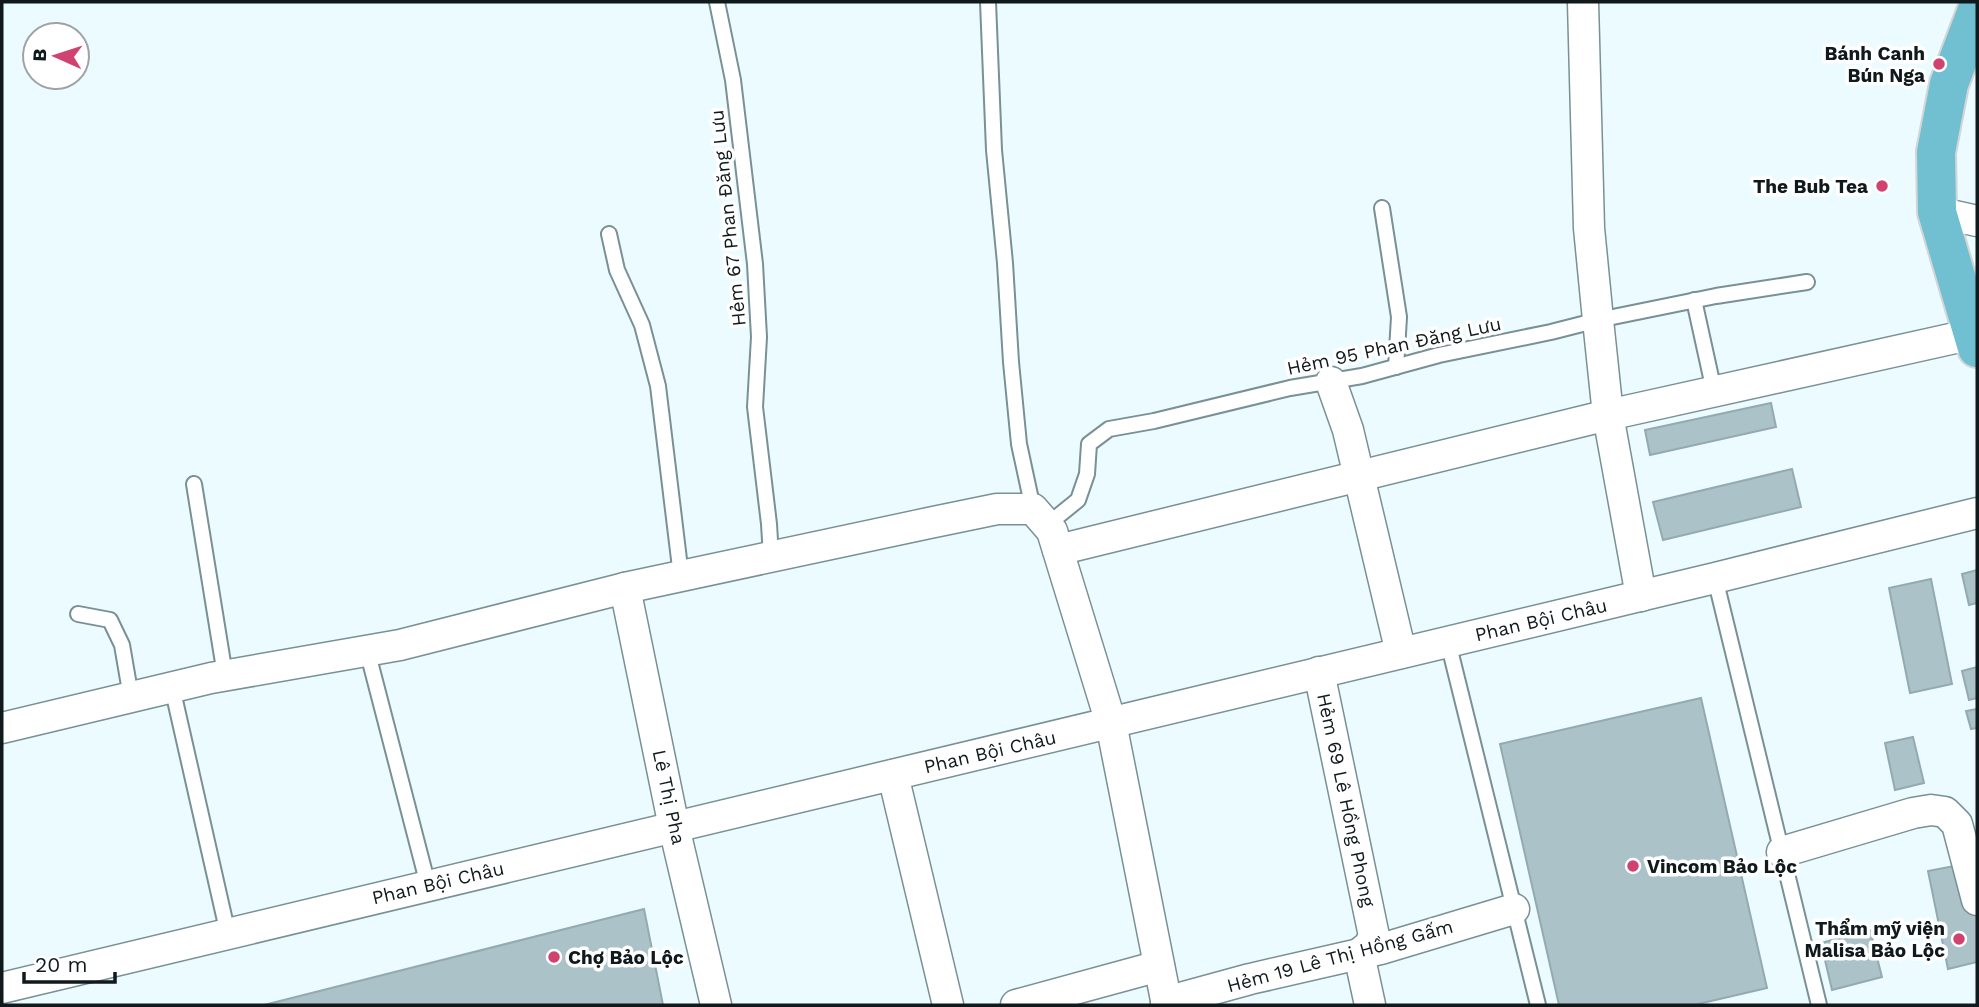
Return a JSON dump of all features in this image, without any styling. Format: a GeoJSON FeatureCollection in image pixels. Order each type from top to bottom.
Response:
{"type":"FeatureCollection","features":[{"type":"Feature","properties":{"kind":"highway"},"geometry":{"type":"LineString","coordinates":[[1975,341],[1937,212],[1936,152],[1949,84],[1977,10]]}},
{"type":"Feature","properties":{"kind":"street"},"geometry":{"type":"LineString","coordinates":[[1583,2],[1589,228],[1598,320],[1608,415],[1642,596]]}},
{"type":"Feature","properties":{"kind":"street"},"geometry":{"type":"LineString","coordinates":[[1937,212],[1977,221]]}},
{"type":"Feature","properties":{"kind":"street"},"geometry":{"type":"LineString","coordinates":[[2,728],[225,675],[400,645],[681,576],[997,509],[1046,528],[1358,477],[1714,391],[1975,341]]}},
{"type":"Feature","properties":{"kind":"street"},"geometry":{"type":"LineString","coordinates":[[1331,382],[1348,430],[1401,653]]}},
{"type":"Feature","properties":{"kind":"street","name":"Phan Bội Châu"},"geometry":{"type":"LineString","coordinates":[[2,988],[1642,596],[1977,513]]}},
{"type":"Feature","properties":{"kind":"street"},"geometry":{"type":"LineString","coordinates":[[1046,528],[1111,723],[1167,1003]]}},
{"type":"Feature","properties":{"kind":"street","name":"Lê Thị Pha"},"geometry":{"type":"LineString","coordinates":[[625,589],[674,827],[716,1005]]}},
{"type":"Feature","properties":{"kind":"street","name":"Hẻm 69 Lê Hồng Phong"},"geometry":{"type":"LineString","coordinates":[[1319,673],[1374,936],[1369,946],[1359,954]]}},
{"type":"Feature","properties":{"kind":"street"},"geometry":{"type":"LineString","coordinates":[[893,775],[948,1005]]}},
{"type":"Feature","properties":{"kind":"street"},"geometry":{"type":"LineString","coordinates":[[1782,852],[1913,813],[1931,810],[1945,812],[1957,824],[1977,900]]}},
{"type":"Feature","properties":{"kind":"street","name":"Hẻm 19 Lê Thị Hồng Gấm"},"geometry":{"type":"LineString","coordinates":[[1167,1003],[1250,979],[1359,954],[1514,909]]}},
{"type":"Feature","properties":{"kind":"street"},"geometry":{"type":"LineString","coordinates":[[1359,954],[1370,1005]]}},
{"type":"Feature","properties":{"kind":"street"},"geometry":{"type":"LineString","coordinates":[[1016,1005],[1159,966]]}},
{"type":"Feature","properties":{"kind":"lane","name":"Hẻm 67 Phan Đăng Lưu"},"geometry":{"type":"LineString","coordinates":[[717,2],[733,80],[755,264],[759,337],[755,407],[771,557]]}},
{"type":"Feature","properties":{"kind":"lane"},"geometry":{"type":"LineString","coordinates":[[988,2],[994,150],[1006,263],[1011,362],[1019,444],[1046,528]]}},
{"type":"Feature","properties":{"kind":"lane"},"geometry":{"type":"LineString","coordinates":[[1382,208],[1399,317],[1396,367]]}},
{"type":"Feature","properties":{"kind":"lane"},"geometry":{"type":"LineString","coordinates":[[609,234],[617,270],[642,325],[658,386],[681,576]]}},
{"type":"Feature","properties":{"kind":"lane","name":"Hẻm 95 Phan Đăng Lưu"},"geometry":{"type":"LineString","coordinates":[[1046,528],[1078,500],[1087,474],[1089,444],[1109,429],[1154,421],[1290,388],[1331,382],[1598,320],[1694,300],[1807,282]]}},
{"type":"Feature","properties":{"kind":"lane"},"geometry":{"type":"LineString","coordinates":[[1694,300],[1714,391]]}},
{"type":"Feature","properties":{"kind":"lane"},"geometry":{"type":"LineString","coordinates":[[194,484],[225,675]]}},
{"type":"Feature","properties":{"kind":"lane"},"geometry":{"type":"LineString","coordinates":[[1715,578],[1819,1005]]}},
{"type":"Feature","properties":{"kind":"lane"},"geometry":{"type":"LineString","coordinates":[[78,614],[110,620],[122,645],[131,697]]}},
{"type":"Feature","properties":{"kind":"lane"},"geometry":{"type":"LineString","coordinates":[[1448,642],[1538,1005]]}},
{"type":"Feature","properties":{"kind":"lane"},"geometry":{"type":"LineString","coordinates":[[367,650],[428,886]]}},
{"type":"Feature","properties":{"kind":"lane"},"geometry":{"type":"LineString","coordinates":[[172,687],[228,933]]}},
{"type":"Feature","properties":{"kind":"building"},"geometry":{"type":"Polygon","coordinates":[[[1771,403],[1776,427],[1650,455],[1645,430],[1771,403]]]}},
{"type":"Feature","properties":{"kind":"building"},"geometry":{"type":"Polygon","coordinates":[[[1792,469],[1801,507],[1663,540],[1653,502],[1792,469]]]}},
{"type":"Feature","properties":{"kind":"building"},"geometry":{"type":"Polygon","coordinates":[[[1977,570],[1977,603],[1969,605],[1962,574],[1977,570]]]}},
{"type":"Feature","properties":{"kind":"building"},"geometry":{"type":"Polygon","coordinates":[[[1931,579],[1952,684],[1910,693],[1889,588],[1931,579]]]}},
{"type":"Feature","properties":{"kind":"building"},"geometry":{"type":"Polygon","coordinates":[[[1977,667],[1977,698],[1969,700],[1962,671],[1977,667]]]}},
{"type":"Feature","properties":{"kind":"building","name":"Vincom Bảo Lộc"},"geometry":{"type":"Polygon","coordinates":[[[1701,698],[1767,988],[1694,1005],[1559,1005],[1500,744],[1701,698]]]}},
{"type":"Feature","properties":{"kind":"building"},"geometry":{"type":"Polygon","coordinates":[[[1977,709],[1977,728],[1971,729],[1966,711],[1977,709]]]}},
{"type":"Feature","properties":{"kind":"building"},"geometry":{"type":"Polygon","coordinates":[[[1913,737],[1924,783],[1895,790],[1885,743],[1913,737]]]}},
{"type":"Feature","properties":{"kind":"building","name":"Thẩm mỹ viện Malisa Bảo Lộc"},"geometry":{"type":"Polygon","coordinates":[[[1965,864],[1977,915],[1977,962],[1948,969],[1928,871],[1965,864]]]}},
{"type":"Feature","properties":{"kind":"building","name":"Chợ Bảo Lộc"},"geometry":{"type":"Polygon","coordinates":[[[644,909],[663,1005],[264,1005],[644,909]]]}},
{"type":"Feature","properties":{"kind":"building"},"geometry":{"type":"Polygon","coordinates":[[[1870,930],[1882,977],[1832,990],[1821,943],[1870,930]]]}},
{"type":"Feature","properties":{"kind":"place","name":"Bánh Canh Bún Nga"},"geometry":{"type":"Point","coordinates":[1939,64]}},
{"type":"Feature","properties":{"kind":"place","name":"The Bub Tea"},"geometry":{"type":"Point","coordinates":[1882,186]}},
{"type":"Feature","properties":{"kind":"place","name":"Vincom Bảo Lộc"},"geometry":{"type":"Point","coordinates":[1633,866]}},
{"type":"Feature","properties":{"kind":"place","name":"Thẩm mỹ viện Malisa Bảo Lộc"},"geometry":{"type":"Point","coordinates":[1959,939]}},
{"type":"Feature","properties":{"kind":"place","name":"Chợ Bảo Lộc"},"geometry":{"type":"Point","coordinates":[554,957]}}]}
